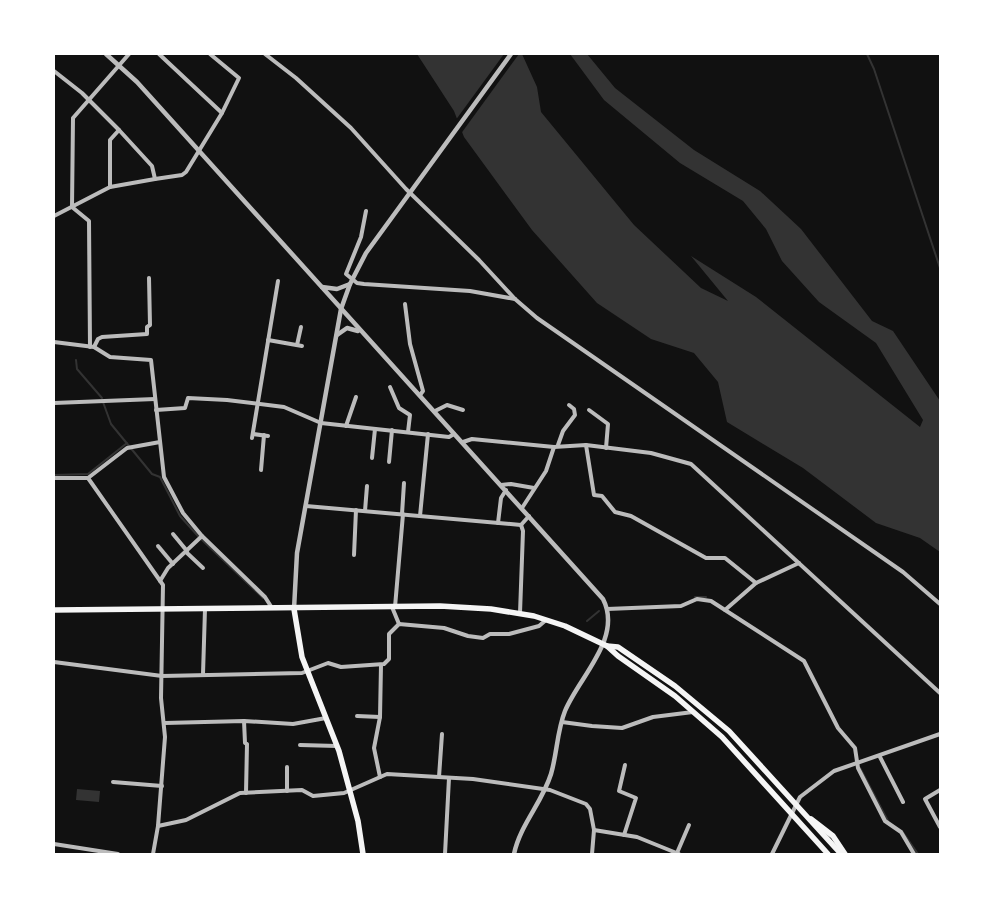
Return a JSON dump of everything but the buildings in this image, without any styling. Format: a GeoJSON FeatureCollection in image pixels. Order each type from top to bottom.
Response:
{"type":"FeatureCollection","features":[{"type":"Feature","properties":{"kind":"highway"},"geometry":{"type":"LineString","coordinates":[[54,610],[294,609],[393,606],[491,608],[520,613],[604,645],[618,647],[693,700],[729,731],[841,854]]}},
{"type":"Feature","properties":{"kind":"highway"},"geometry":{"type":"LineString","coordinates":[[294,609],[298,641],[306,670],[337,746],[360,830],[363,854]]}},
{"type":"Feature","properties":{"kind":"highway"},"geometry":{"type":"LineString","coordinates":[[604,645],[694,712],[722,737],[828,854]]}},
{"type":"Feature","properties":{"kind":"highway"},"geometry":{"type":"LineString","coordinates":[[806,817],[818,822],[833,836],[845,854]]}},
{"type":"Feature","properties":{"kind":"street"},"geometry":{"type":"LineString","coordinates":[[106,54],[119,65],[463,442],[598,592],[607,609],[609,625],[604,645],[578,686],[562,722],[550,775],[526,821],[514,854]]}},
{"type":"Feature","properties":{"kind":"street"},"geometry":{"type":"LineString","coordinates":[[92,347],[88,221],[72,207],[72,118],[129,54]]}},
{"type":"Feature","properties":{"kind":"street"},"geometry":{"type":"LineString","coordinates":[[160,54],[222,113]]}},
{"type":"Feature","properties":{"kind":"street"},"geometry":{"type":"LineString","coordinates":[[54,216],[110,187],[182,175],[222,113],[239,78],[210,54]]}},
{"type":"Feature","properties":{"kind":"street"},"geometry":{"type":"LineString","coordinates":[[264,54],[296,78],[351,128],[410,192],[479,260],[515,299],[545,324],[903,572],[940,604]]}},
{"type":"Feature","properties":{"kind":"street"},"geometry":{"type":"LineString","coordinates":[[294,609],[297,553],[341,309],[351,282],[366,253],[511,54]]}},
{"type":"Feature","properties":{"kind":"street"},"geometry":{"type":"LineString","coordinates":[[54,71],[89,99],[119,130],[152,166],[154,179]]}},
{"type":"Feature","properties":{"kind":"street"},"geometry":{"type":"LineString","coordinates":[[110,187],[110,140],[119,130]]}},
{"type":"Feature","properties":{"kind":"street"},"geometry":{"type":"LineString","coordinates":[[351,282],[346,274],[361,237],[366,211]]}},
{"type":"Feature","properties":{"kind":"street"},"geometry":{"type":"LineString","coordinates":[[92,347],[102,337],[147,334],[147,327],[150,325],[149,278]]}},
{"type":"Feature","properties":{"kind":"street"},"geometry":{"type":"LineString","coordinates":[[261,470],[264,465],[266,435],[253,436],[256,404],[278,281]]}},
{"type":"Feature","properties":{"kind":"street"},"geometry":{"type":"LineString","coordinates":[[321,287],[337,289],[351,282],[470,291],[515,299]]}},
{"type":"Feature","properties":{"kind":"street"},"geometry":{"type":"LineString","coordinates":[[405,304],[410,344],[424,391],[420,395]]}},
{"type":"Feature","properties":{"kind":"street"},"geometry":{"type":"LineString","coordinates":[[268,340],[299,346],[301,327]]}},
{"type":"Feature","properties":{"kind":"street"},"geometry":{"type":"LineString","coordinates":[[337,335],[344,329],[352,328],[364,334]]}},
{"type":"Feature","properties":{"kind":"street"},"geometry":{"type":"LineString","coordinates":[[54,342],[92,347],[110,357],[151,360],[164,477],[183,513],[202,536],[266,597],[272,609]]}},
{"type":"Feature","properties":{"kind":"street"},"geometry":{"type":"LineString","coordinates":[[390,387],[399,408],[410,415],[408,432]]}},
{"type":"Feature","properties":{"kind":"street"},"geometry":{"type":"LineString","coordinates":[[346,426],[356,397]]}},
{"type":"Feature","properties":{"kind":"street"},"geometry":{"type":"LineString","coordinates":[[156,410],[185,408],[188,398],[227,400],[284,407],[321,423],[449,436],[454,434]]}},
{"type":"Feature","properties":{"kind":"street"},"geometry":{"type":"LineString","coordinates":[[54,403],[155,399]]}},
{"type":"Feature","properties":{"kind":"street"},"geometry":{"type":"LineString","coordinates":[[434,411],[447,405],[463,410]]}},
{"type":"Feature","properties":{"kind":"street"},"geometry":{"type":"LineString","coordinates":[[522,508],[546,471],[563,431],[575,415],[574,409],[569,405]]}},
{"type":"Feature","properties":{"kind":"street"},"geometry":{"type":"LineString","coordinates":[[589,410],[608,424],[606,448]]}},
{"type":"Feature","properties":{"kind":"street"},"geometry":{"type":"LineString","coordinates":[[372,458],[375,429]]}},
{"type":"Feature","properties":{"kind":"street"},"geometry":{"type":"LineString","coordinates":[[389,462],[392,430]]}},
{"type":"Feature","properties":{"kind":"street"},"geometry":{"type":"LineString","coordinates":[[420,516],[428,434]]}},
{"type":"Feature","properties":{"kind":"street"},"geometry":{"type":"LineString","coordinates":[[463,442],[472,439],[556,446],[586,445],[651,453],[691,464],[940,693]]}},
{"type":"Feature","properties":{"kind":"street"},"geometry":{"type":"LineString","coordinates":[[54,478],[88,478],[130,447],[160,442]]}},
{"type":"Feature","properties":{"kind":"street"},"geometry":{"type":"LineString","coordinates":[[586,445],[594,496],[602,496],[615,512],[631,516],[706,558],[725,558],[756,583]]}},
{"type":"Feature","properties":{"kind":"street"},"geometry":{"type":"LineString","coordinates":[[88,478],[163,585],[161,698],[164,723],[162,786],[154,854]]}},
{"type":"Feature","properties":{"kind":"street"},"geometry":{"type":"LineString","coordinates":[[398,624],[393,606],[404,483]]}},
{"type":"Feature","properties":{"kind":"street"},"geometry":{"type":"LineString","coordinates":[[501,485],[511,484],[534,488]]}},
{"type":"Feature","properties":{"kind":"street"},"geometry":{"type":"LineString","coordinates":[[365,511],[367,486]]}},
{"type":"Feature","properties":{"kind":"street"},"geometry":{"type":"LineString","coordinates":[[498,523],[501,498],[506,490]]}},
{"type":"Feature","properties":{"kind":"street"},"geometry":{"type":"LineString","coordinates":[[306,506],[520,525]]}},
{"type":"Feature","properties":{"kind":"street"},"geometry":{"type":"LineString","coordinates":[[354,555],[356,510]]}},
{"type":"Feature","properties":{"kind":"street"},"geometry":{"type":"LineString","coordinates":[[520,525],[529,516]]}},
{"type":"Feature","properties":{"kind":"street"},"geometry":{"type":"LineString","coordinates":[[520,525],[523,531],[520,613]]}},
{"type":"Feature","properties":{"kind":"street"},"geometry":{"type":"LineString","coordinates":[[173,534],[186,552],[203,568]]}},
{"type":"Feature","properties":{"kind":"street"},"geometry":{"type":"LineString","coordinates":[[160,580],[173,564],[202,536]]}},
{"type":"Feature","properties":{"kind":"street"},"geometry":{"type":"LineString","coordinates":[[158,546],[173,564]]}},
{"type":"Feature","properties":{"kind":"street"},"geometry":{"type":"LineString","coordinates":[[725,610],[756,583],[799,564]]}},
{"type":"Feature","properties":{"kind":"street"},"geometry":{"type":"LineString","coordinates":[[607,609],[628,610],[681,606],[697,599],[711,601],[804,661],[838,728],[855,748],[858,768],[885,821],[901,832],[914,854]]}},
{"type":"Feature","properties":{"kind":"street"},"geometry":{"type":"LineString","coordinates":[[203,674],[205,609]]}},
{"type":"Feature","properties":{"kind":"street"},"geometry":{"type":"LineString","coordinates":[[54,662],[162,676],[302,673],[306,670],[328,664],[341,668],[381,665],[389,659],[388,634],[398,624],[444,628],[468,636],[483,638],[490,634],[508,634],[543,622]]}},
{"type":"Feature","properties":{"kind":"street"},"geometry":{"type":"LineString","coordinates":[[380,777],[374,748],[380,717],[381,665]]}},
{"type":"Feature","properties":{"kind":"street"},"geometry":{"type":"LineString","coordinates":[[562,722],[622,728],[653,717],[694,712]]}},
{"type":"Feature","properties":{"kind":"street"},"geometry":{"type":"LineString","coordinates":[[357,716],[380,717]]}},
{"type":"Feature","properties":{"kind":"street"},"geometry":{"type":"LineString","coordinates":[[164,723],[244,721],[293,724],[326,718]]}},
{"type":"Feature","properties":{"kind":"street"},"geometry":{"type":"LineString","coordinates":[[244,721],[245,743],[247,744],[246,793]]}},
{"type":"Feature","properties":{"kind":"street"},"geometry":{"type":"LineString","coordinates":[[439,777],[442,734]]}},
{"type":"Feature","properties":{"kind":"street"},"geometry":{"type":"LineString","coordinates":[[772,854],[800,797],[813,786],[834,771],[858,762],[880,757],[940,734]]}},
{"type":"Feature","properties":{"kind":"street"},"geometry":{"type":"LineString","coordinates":[[300,744],[337,746]]}},
{"type":"Feature","properties":{"kind":"street"},"geometry":{"type":"LineString","coordinates":[[880,757],[903,802]]}},
{"type":"Feature","properties":{"kind":"street"},"geometry":{"type":"LineString","coordinates":[[624,835],[636,798],[619,791],[625,765]]}},
{"type":"Feature","properties":{"kind":"street"},"geometry":{"type":"LineString","coordinates":[[287,767],[287,791]]}},
{"type":"Feature","properties":{"kind":"street"},"geometry":{"type":"LineString","coordinates":[[158,826],[186,820],[240,793],[302,790],[313,796],[344,793],[387,774],[439,777],[544,789],[586,804],[590,809],[594,830],[592,854]]}},
{"type":"Feature","properties":{"kind":"street"},"geometry":{"type":"LineString","coordinates":[[445,854],[450,778]]}},
{"type":"Feature","properties":{"kind":"street"},"geometry":{"type":"LineString","coordinates":[[113,782],[162,786]]}},
{"type":"Feature","properties":{"kind":"street"},"geometry":{"type":"LineString","coordinates":[[940,790],[925,799],[940,827]]}},
{"type":"Feature","properties":{"kind":"street"},"geometry":{"type":"LineString","coordinates":[[594,830],[637,837],[678,854],[690,825]]}},
{"type":"Feature","properties":{"kind":"street"},"geometry":{"type":"LineString","coordinates":[[54,844],[118,854]]}},
{"type":"Feature","properties":{"kind":"shaded area"},"geometry":{"type":"Polygon","coordinates":[[[417,54],[522,54],[537,87],[541,112],[634,225],[701,288],[728,301],[691,256],[756,297],[920,427],[923,420],[876,343],[819,302],[782,261],[766,229],[743,201],[680,163],[604,100],[570,54],[587,54],[615,88],[694,150],[760,191],[801,229],[872,321],[893,331],[940,401],[940,552],[920,538],[876,523],[803,468],[727,422],[718,382],[694,353],[651,339],[597,303],[532,230],[464,137],[454,111],[417,54]]]}},
{"type":"Feature","properties":{"kind":"shaded area"},"geometry":{"type":"Polygon","coordinates":[[[77,789],[100,791],[99,802],[76,800],[77,789]]]}},
{"type":"Feature","properties":{"kind":"pier"},"geometry":{"type":"Polygon","coordinates":[[[504,54],[519,54],[460,135],[455,121],[504,54]]]}},
{"type":"Feature","properties":{"kind":"waterway"},"geometry":{"type":"LineString","coordinates":[[867,54],[874,69],[940,268],[940,294]]}},
{"type":"Feature","properties":{"kind":"waterway"},"geometry":{"type":"LineString","coordinates":[[76,360],[77,369],[102,398]]}},
{"type":"Feature","properties":{"kind":"waterway"},"geometry":{"type":"LineString","coordinates":[[103,402],[111,424],[152,474],[160,477],[180,516],[198,536]]}},
{"type":"Feature","properties":{"kind":"waterway"},"geometry":{"type":"LineString","coordinates":[[54,475],[88,474],[127,443]]}},
{"type":"Feature","properties":{"kind":"waterway"},"geometry":{"type":"LineString","coordinates":[[202,540],[263,598]]}},
{"type":"Feature","properties":{"kind":"waterway"},"geometry":{"type":"LineString","coordinates":[[695,597],[706,597]]}},
{"type":"Feature","properties":{"kind":"waterway"},"geometry":{"type":"LineString","coordinates":[[587,621],[599,611]]}},
{"type":"Feature","properties":{"kind":"waterway"},"geometry":{"type":"LineString","coordinates":[[860,768],[888,821]]}},
{"type":"Feature","properties":{"kind":"waterway"},"geometry":{"type":"LineString","coordinates":[[902,831],[918,854]]}}]}
